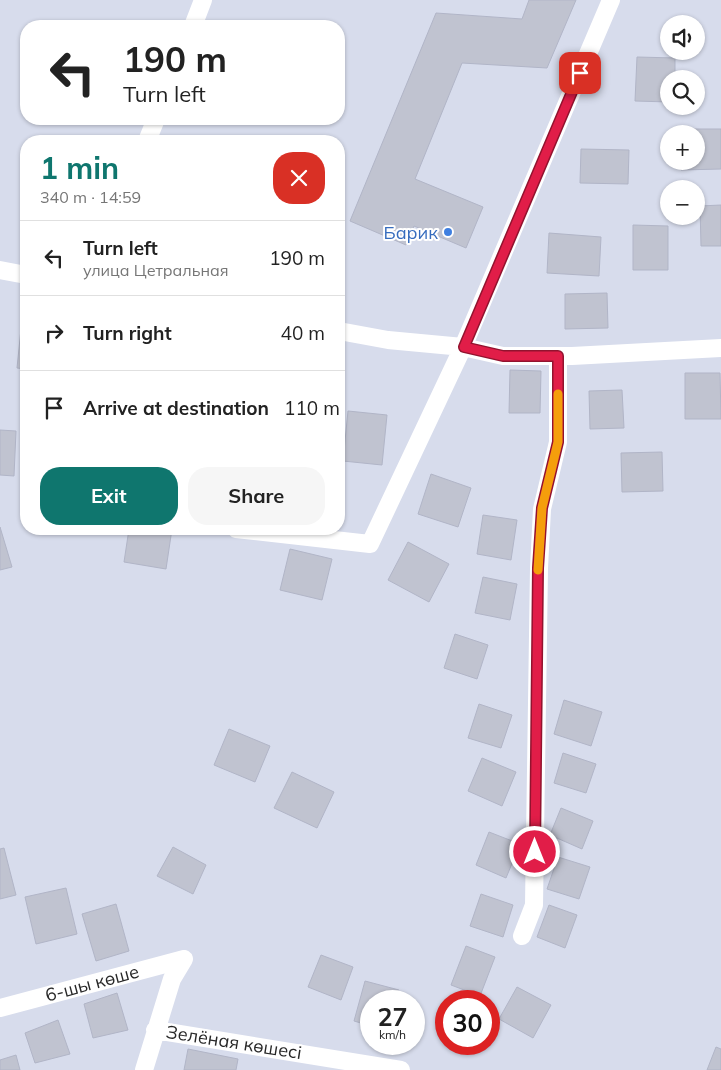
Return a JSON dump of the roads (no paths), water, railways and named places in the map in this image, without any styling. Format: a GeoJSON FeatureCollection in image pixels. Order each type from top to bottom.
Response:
{"type":"FeatureCollection","features":[{"type":"Feature","properties":{"kind":"street"},"geometry":{"type":"LineString","coordinates":[[195,20],[203,0]]}},
{"type":"Feature","properties":{"kind":"street"},"geometry":{"type":"LineString","coordinates":[[290,535],[370,544],[464,347],[611,0]]}},
{"type":"Feature","properties":{"kind":"street"},"geometry":{"type":"LineString","coordinates":[[0,270],[20,274]]}},
{"type":"Feature","properties":{"kind":"street"},"geometry":{"type":"LineString","coordinates":[[345,332],[388,340],[464,347],[503,356],[558,356],[721,348]]}},
{"type":"Feature","properties":{"kind":"street"},"geometry":{"type":"LineString","coordinates":[[522,936],[534,905],[538,568],[542,508],[558,442],[558,356]]}},
{"type":"Feature","properties":{"kind":"street","name":"6-шы көше"},"geometry":{"type":"LineString","coordinates":[[0,1008],[184,959],[172,979],[155,1030]]}},
{"type":"Feature","properties":{"kind":"street"},"geometry":{"type":"LineString","coordinates":[[144,1070],[155,1030]]}},
{"type":"Feature","properties":{"kind":"street","name":"Зелёная көшесі"},"geometry":{"type":"LineString","coordinates":[[155,1030],[402,1070]]}},
{"type":"Feature","properties":{"kind":"place","name":"Барик"},"geometry":{"type":"Point","coordinates":[448,232]}}]}
